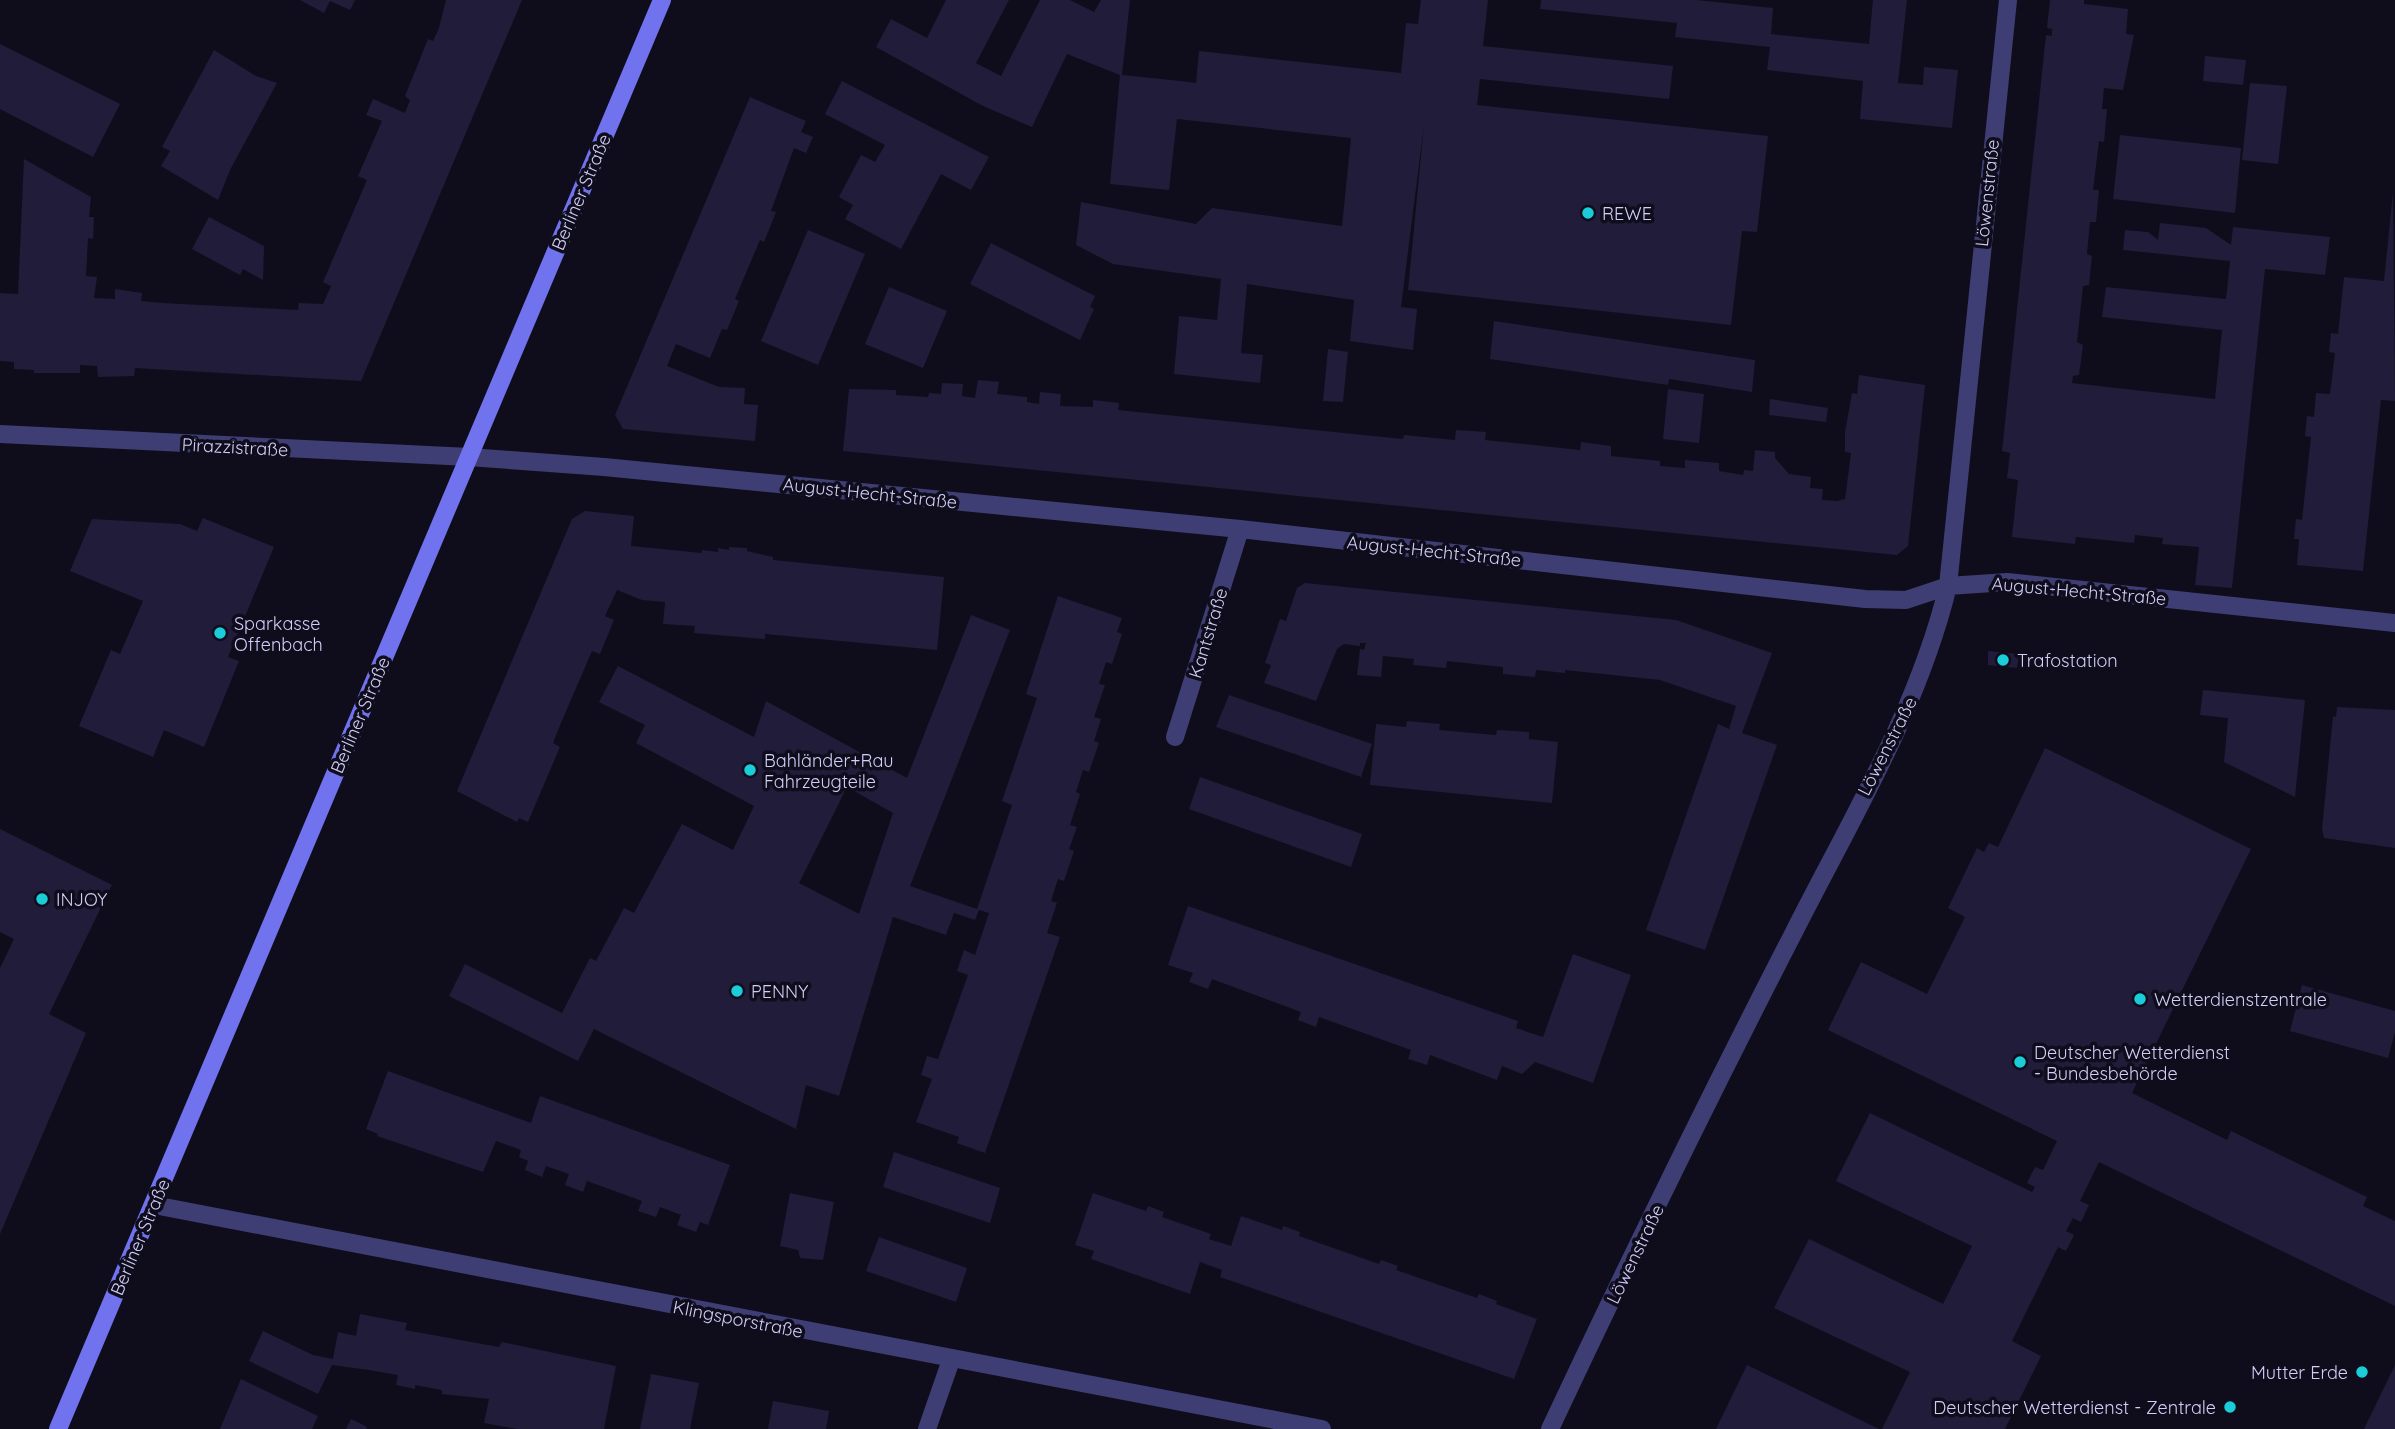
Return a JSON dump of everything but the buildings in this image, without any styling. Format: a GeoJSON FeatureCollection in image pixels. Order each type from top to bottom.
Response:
{"type":"FeatureCollection","features":[{"type":"Feature","properties":{"kind":"main road","name":"Berliner Straße"},"geometry":{"type":"LineString","coordinates":[[58,1429],[662,0]]}},
{"type":"Feature","properties":{"kind":"street","name":"Löwenstraße"},"geometry":{"type":"LineString","coordinates":[[1550,1429],[1755,1007],[1912,698],[1934,639],[1948,586],[2008,0]]}},
{"type":"Feature","properties":{"kind":"street","name":"Pirazzistraße"},"geometry":{"type":"LineString","coordinates":[[0,434],[469,457]]}},
{"type":"Feature","properties":{"kind":"street","name":"August-Hecht-Straße"},"geometry":{"type":"LineString","coordinates":[[469,457],[1240,529],[1865,599],[1906,600],[1948,586],[2007,582],[2395,623]]}},
{"type":"Feature","properties":{"kind":"street","name":"Kantstraße"},"geometry":{"type":"LineString","coordinates":[[1175,737],[1240,529]]}},
{"type":"Feature","properties":{"kind":"street","name":"Klingsporstraße"},"geometry":{"type":"LineString","coordinates":[[154,1205],[951,1360],[1322,1429]]}},
{"type":"Feature","properties":{"kind":"street"},"geometry":{"type":"LineString","coordinates":[[927,1429],[951,1360]]}},
{"type":"Feature","properties":{"kind":"place","name":"REWE"},"geometry":{"type":"Point","coordinates":[1588,213]}},
{"type":"Feature","properties":{"kind":"place","name":"Sparkasse Offenbach"},"geometry":{"type":"Point","coordinates":[220,633]}},
{"type":"Feature","properties":{"kind":"place","name":"Trafostation"},"geometry":{"type":"Point","coordinates":[2003,660]}},
{"type":"Feature","properties":{"kind":"place","name":"Bahländer+Rau Fahrzeugteile"},"geometry":{"type":"Point","coordinates":[750,770]}},
{"type":"Feature","properties":{"kind":"place","name":"INJOY"},"geometry":{"type":"Point","coordinates":[42,899]}},
{"type":"Feature","properties":{"kind":"place","name":"PENNY"},"geometry":{"type":"Point","coordinates":[737,991]}},
{"type":"Feature","properties":{"kind":"place","name":"Wetterdienstzentrale"},"geometry":{"type":"Point","coordinates":[2140,999]}},
{"type":"Feature","properties":{"kind":"place","name":"Deutscher Wetterdienst - Bundesbehörde"},"geometry":{"type":"Point","coordinates":[2020,1062]}},
{"type":"Feature","properties":{"kind":"place","name":"Mutter Erde"},"geometry":{"type":"Point","coordinates":[2362,1372]}},
{"type":"Feature","properties":{"kind":"place","name":"Deutscher Wetterdienst - Zentrale"},"geometry":{"type":"Point","coordinates":[2230,1407]}}]}
